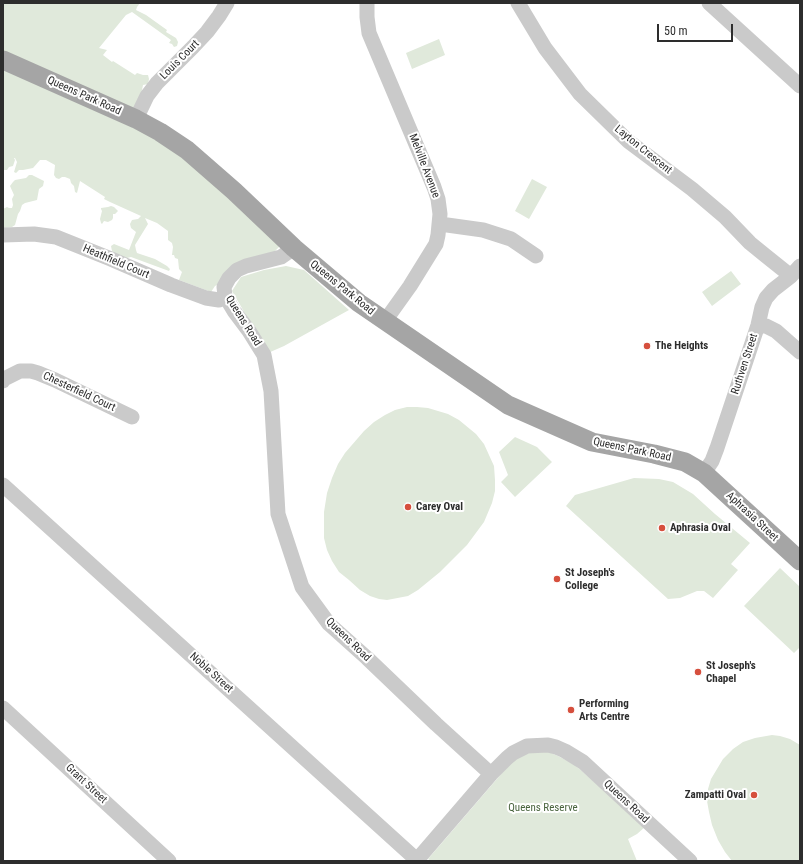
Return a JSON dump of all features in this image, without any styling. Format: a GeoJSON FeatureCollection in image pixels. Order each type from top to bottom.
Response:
{"type":"FeatureCollection","features":[{"type":"Feature","properties":{"kind":"main road","name":"Queens Park Road"},"geometry":{"type":"LineString","coordinates":[[3,60],[136,119],[188,150],[294,248],[359,303],[508,405],[592,442],[654,454],[684,462],[704,473]]}},
{"type":"Feature","properties":{"kind":"main road","name":"Aphrasia Street"},"geometry":{"type":"LineString","coordinates":[[704,473],[800,561]]}},
{"type":"Feature","properties":{"kind":"street","name":"Louis Court"},"geometry":{"type":"LineString","coordinates":[[136,119],[147,96],[157,83],[207,32],[227,3]]}},
{"type":"Feature","properties":{"kind":"street","name":"Melville Avenue"},"geometry":{"type":"LineString","coordinates":[[368,3],[367,17],[369,33],[434,187],[438,199],[440,214],[440,224],[436,244],[410,286],[385,321]]}},
{"type":"Feature","properties":{"kind":"street","name":"Layton Crescent"},"geometry":{"type":"LineString","coordinates":[[518,3],[544,48],[580,94],[628,141],[725,217],[760,252],[796,271]]}},
{"type":"Feature","properties":{"kind":"street"},"geometry":{"type":"LineString","coordinates":[[710,3],[800,86]]}},
{"type":"Feature","properties":{"kind":"street"},"geometry":{"type":"LineString","coordinates":[[440,224],[483,230],[511,239],[536,256]]}},
{"type":"Feature","properties":{"kind":"street","name":"Heathfield Court"},"geometry":{"type":"LineString","coordinates":[[3,235],[34,234],[56,237],[206,298],[218,300],[225,296]]}},
{"type":"Feature","properties":{"kind":"street","name":"Queens Road"},"geometry":{"type":"LineString","coordinates":[[294,248],[281,257],[246,266],[237,270],[229,278],[224,287],[225,296],[264,355],[271,391],[278,514],[302,587],[329,624],[492,774],[506,758],[522,748],[527,746],[548,745],[556,747],[572,755],[588,767],[690,861]]}},
{"type":"Feature","properties":{"kind":"street","name":"Ruthven Street"},"geometry":{"type":"LineString","coordinates":[[704,473],[712,461],[717,448],[766,298],[773,290],[796,271]]}},
{"type":"Feature","properties":{"kind":"street"},"geometry":{"type":"LineString","coordinates":[[758,325],[766,326],[776,331],[800,352]]}},
{"type":"Feature","properties":{"kind":"street","name":"Chesterfield Court"},"geometry":{"type":"LineString","coordinates":[[3,381],[20,371],[38,373],[132,416]]}},
{"type":"Feature","properties":{"kind":"street","name":"Noble Street"},"geometry":{"type":"LineString","coordinates":[[3,485],[417,860]]}},
{"type":"Feature","properties":{"kind":"street","name":"Grant Street"},"geometry":{"type":"LineString","coordinates":[[3,708],[169,861]]}},
{"type":"Feature","properties":{"kind":"street"},"geometry":{"type":"LineString","coordinates":[[417,860],[492,774]]}},
{"type":"Feature","properties":{"kind":"green space"},"geometry":{"type":"Polygon","coordinates":[[[3,3],[140,3],[136,10],[146,15],[167,30],[166,32],[176,38],[178,42],[177,46],[174,47],[169,43],[171,40],[132,12],[126,15],[99,48],[107,50],[103,55],[112,62],[113,61],[135,75],[137,73],[148,75],[148,84],[143,85],[137,115],[160,132],[281,245],[274,252],[224,274],[211,292],[179,280],[182,272],[179,269],[178,259],[172,255],[173,247],[172,243],[168,240],[168,231],[157,223],[145,218],[148,224],[135,245],[136,250],[137,253],[155,259],[167,266],[170,269],[169,271],[131,257],[123,259],[120,258],[112,251],[111,246],[114,244],[129,250],[136,232],[131,228],[130,224],[132,220],[138,219],[141,216],[104,199],[105,197],[80,181],[77,193],[75,192],[74,186],[70,179],[65,177],[59,179],[56,178],[54,175],[55,165],[46,160],[40,160],[33,168],[19,170],[16,173],[14,172],[17,162],[14,158],[15,160],[13,166],[9,167],[7,170],[3,170],[3,3]]]}},
{"type":"Feature","properties":{"kind":"green space"},"geometry":{"type":"Polygon","coordinates":[[[439,39],[445,55],[412,69],[406,53],[439,39]]]}},
{"type":"Feature","properties":{"kind":"green space"},"geometry":{"type":"Polygon","coordinates":[[[29,175],[44,181],[43,186],[39,189],[37,200],[22,205],[15,225],[12,227],[3,228],[3,209],[7,207],[12,208],[13,205],[12,199],[14,195],[10,186],[15,180],[26,178],[29,175]]]}},
{"type":"Feature","properties":{"kind":"green space"},"geometry":{"type":"Polygon","coordinates":[[[532,179],[547,187],[529,219],[515,211],[532,179]]]}},
{"type":"Feature","properties":{"kind":"green space"},"geometry":{"type":"Polygon","coordinates":[[[111,206],[118,211],[113,214],[112,220],[108,222],[104,221],[102,224],[100,219],[102,211],[101,208],[111,206]]]}},
{"type":"Feature","properties":{"kind":"green space"},"geometry":{"type":"Polygon","coordinates":[[[286,266],[304,270],[349,310],[284,346],[268,353],[232,291],[241,277],[264,270],[286,266]]]}},
{"type":"Feature","properties":{"kind":"green space"},"geometry":{"type":"Polygon","coordinates":[[[731,271],[741,284],[712,306],[702,292],[731,271]]]}},
{"type":"Feature","properties":{"kind":"green space","name":"Carey Oval"},"geometry":{"type":"Polygon","coordinates":[[[407,407],[428,408],[448,414],[459,420],[476,434],[484,444],[494,466],[495,491],[484,522],[467,545],[440,572],[418,590],[408,596],[387,600],[370,596],[360,590],[339,572],[327,550],[324,538],[324,512],[327,493],[332,478],[345,453],[374,422],[395,410],[407,407]]]}},
{"type":"Feature","properties":{"kind":"green space"},"geometry":{"type":"Polygon","coordinates":[[[515,437],[537,447],[552,462],[515,497],[501,482],[508,475],[499,452],[515,437]]]}},
{"type":"Feature","properties":{"kind":"green space","name":"Aphrasia Oval"},"geometry":{"type":"Polygon","coordinates":[[[634,478],[659,479],[673,482],[693,494],[750,543],[731,564],[738,570],[713,598],[704,591],[697,591],[680,598],[668,599],[566,506],[575,495],[634,478]]]}},
{"type":"Feature","properties":{"kind":"green space"},"geometry":{"type":"Polygon","coordinates":[[[780,568],[800,587],[800,647],[794,653],[744,606],[780,568]]]}},
{"type":"Feature","properties":{"kind":"green space","name":"Zampatti Oval"},"geometry":{"type":"Polygon","coordinates":[[[772,735],[790,739],[800,745],[800,861],[732,861],[718,840],[712,825],[707,801],[711,779],[723,759],[733,749],[743,742],[772,735]]]}},
{"type":"Feature","properties":{"kind":"green space","name":"Queens Reserve"},"geometry":{"type":"Polygon","coordinates":[[[545,750],[575,765],[645,827],[628,839],[637,861],[431,861],[428,859],[515,758],[531,751],[545,750]]]}},
{"type":"Feature","properties":{"kind":"place","name":"The Heights"},"geometry":{"type":"Point","coordinates":[647,346]}},
{"type":"Feature","properties":{"kind":"place","name":"Carey Oval"},"geometry":{"type":"Point","coordinates":[408,507]}},
{"type":"Feature","properties":{"kind":"place","name":"Aphrasia Oval"},"geometry":{"type":"Point","coordinates":[662,528]}},
{"type":"Feature","properties":{"kind":"place","name":"St Joseph's College"},"geometry":{"type":"Point","coordinates":[557,579]}},
{"type":"Feature","properties":{"kind":"place","name":"St Joseph's Chapel"},"geometry":{"type":"Point","coordinates":[698,672]}},
{"type":"Feature","properties":{"kind":"place","name":"Performing Arts Centre"},"geometry":{"type":"Point","coordinates":[571,710]}},
{"type":"Feature","properties":{"kind":"place","name":"Zampatti Oval"},"geometry":{"type":"Point","coordinates":[754,795]}}]}
